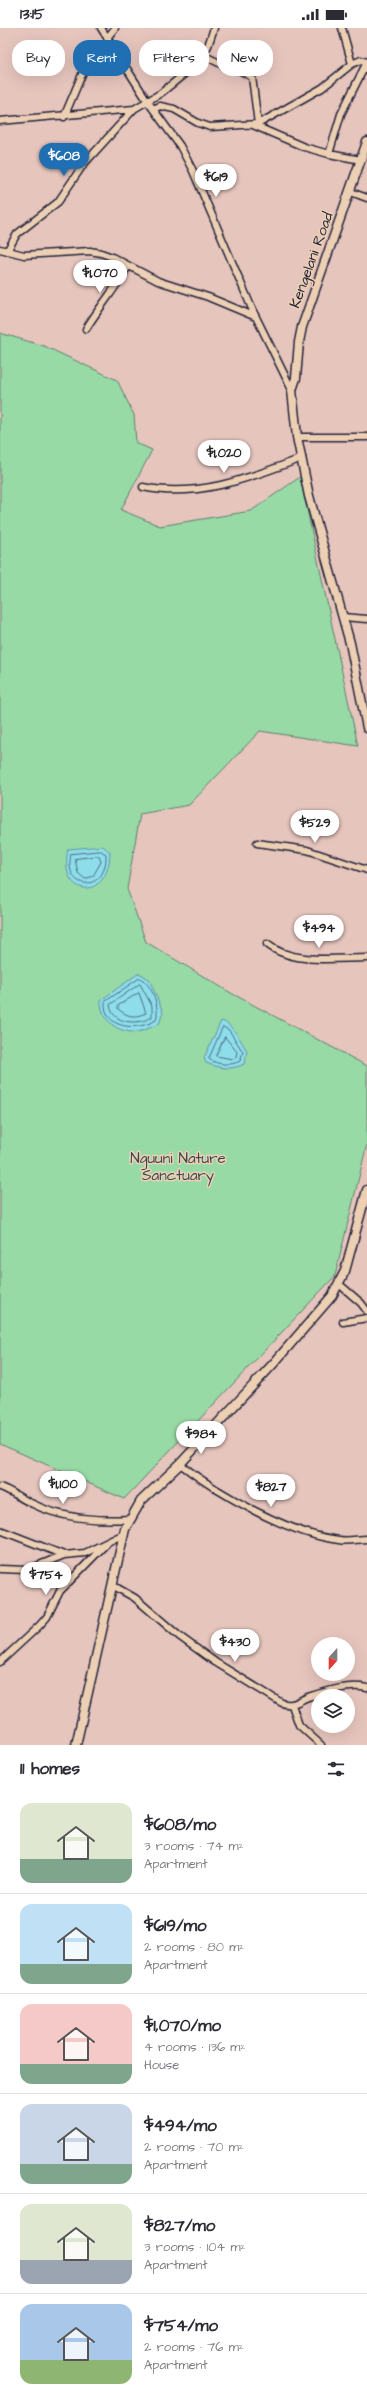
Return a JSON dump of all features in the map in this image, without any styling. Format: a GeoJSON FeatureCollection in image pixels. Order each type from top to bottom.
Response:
{"type":"FeatureCollection","features":[{"type":"Feature","properties":{"kind":"main road","name":"Kengelani Road"},"geometry":{"type":"LineString","coordinates":[[292,390],[296,378],[299,342],[304,321],[351,192],[367,142]]}},
{"type":"Feature","properties":{"kind":"main road"},"geometry":{"type":"LineString","coordinates":[[292,390],[298,437],[309,496],[343,617],[367,728]]}},
{"type":"Feature","properties":{"kind":"main road"},"geometry":{"type":"LineString","coordinates":[[76,1745],[124,1534],[130,1519],[141,1501],[180,1464],[305,1329],[339,1284],[345,1271],[367,1190]]}},
{"type":"Feature","properties":{"kind":"street"},"geometry":{"type":"LineString","coordinates":[[101,28],[148,102],[180,146],[202,187],[256,318],[292,390]]}},
{"type":"Feature","properties":{"kind":"street"},"geometry":{"type":"LineString","coordinates":[[107,38],[115,28]]}},
{"type":"Feature","properties":{"kind":"street"},"geometry":{"type":"LineString","coordinates":[[209,43],[214,28]]}},
{"type":"Feature","properties":{"kind":"street"},"geometry":{"type":"LineString","coordinates":[[342,28],[352,64]]}},
{"type":"Feature","properties":{"kind":"street"},"geometry":{"type":"LineString","coordinates":[[209,58],[223,66],[230,65],[252,77],[256,125]]}},
{"type":"Feature","properties":{"kind":"street"},"geometry":{"type":"LineString","coordinates":[[153,109],[160,106],[174,109],[198,123],[210,127],[256,125],[322,88],[352,64],[366,60]]}},
{"type":"Feature","properties":{"kind":"street"},"geometry":{"type":"LineString","coordinates":[[329,154],[341,114],[366,60]]}},
{"type":"Feature","properties":{"kind":"street"},"geometry":{"type":"LineString","coordinates":[[64,117],[81,76]]}},
{"type":"Feature","properties":{"kind":"street"},"geometry":{"type":"LineString","coordinates":[[0,121],[64,117],[134,109],[148,102],[184,76]]}},
{"type":"Feature","properties":{"kind":"street"},"geometry":{"type":"LineString","coordinates":[[7,251],[17,234],[58,202],[83,165],[134,109]]}},
{"type":"Feature","properties":{"kind":"street"},"geometry":{"type":"LineString","coordinates":[[256,125],[304,147],[329,154],[361,160]]}},
{"type":"Feature","properties":{"kind":"street"},"geometry":{"type":"LineString","coordinates":[[351,192],[367,198]]}},
{"type":"Feature","properties":{"kind":"street"},"geometry":{"type":"LineString","coordinates":[[0,249],[32,255],[90,251],[107,255],[158,282],[208,297],[256,318]]}},
{"type":"Feature","properties":{"kind":"street"},"geometry":{"type":"LineString","coordinates":[[86,329],[119,283],[128,266]]}},
{"type":"Feature","properties":{"kind":"street"},"geometry":{"type":"LineString","coordinates":[[298,437],[367,437]]}},
{"type":"Feature","properties":{"kind":"street"},"geometry":{"type":"LineString","coordinates":[[143,487],[176,491],[246,480],[302,458]]}},
{"type":"Feature","properties":{"kind":"street"},"geometry":{"type":"LineString","coordinates":[[343,617],[367,619]]}},
{"type":"Feature","properties":{"kind":"street"},"geometry":{"type":"LineString","coordinates":[[257,843],[307,850],[367,870]]}},
{"type":"Feature","properties":{"kind":"street"},"geometry":{"type":"LineString","coordinates":[[267,944],[282,953],[297,956],[367,958]]}},
{"type":"Feature","properties":{"kind":"street"},"geometry":{"type":"LineString","coordinates":[[339,1284],[361,1303],[367,1311]]}},
{"type":"Feature","properties":{"kind":"street"},"geometry":{"type":"LineString","coordinates":[[343,1322],[367,1318]]}},
{"type":"Feature","properties":{"kind":"street"},"geometry":{"type":"LineString","coordinates":[[180,1464],[213,1488],[299,1531],[341,1541],[367,1539]]}},
{"type":"Feature","properties":{"kind":"street"},"geometry":{"type":"LineString","coordinates":[[0,1486],[32,1504],[58,1513],[101,1521],[130,1519]]}},
{"type":"Feature","properties":{"kind":"street"},"geometry":{"type":"LineString","coordinates":[[0,1530],[64,1555]]}},
{"type":"Feature","properties":{"kind":"street"},"geometry":{"type":"LineString","coordinates":[[0,1570],[27,1570],[64,1555],[85,1553],[124,1534]]}},
{"type":"Feature","properties":{"kind":"street"},"geometry":{"type":"LineString","coordinates":[[0,1662],[39,1626],[47,1617],[60,1591],[107,1543]]}},
{"type":"Feature","properties":{"kind":"street"},"geometry":{"type":"LineString","coordinates":[[112,1586],[135,1598],[179,1636],[215,1662],[282,1703],[292,1705],[308,1698],[354,1686],[367,1688]]}},
{"type":"Feature","properties":{"kind":"street"},"geometry":{"type":"LineString","coordinates":[[292,1705],[299,1725],[321,1745]]}},
{"type":"Feature","properties":{"kind":"green space","name":"Nguuni Nature Sanctuary"},"geometry":{"type":"Polygon","coordinates":[[[0,333],[44,346],[117,380],[134,415],[136,443],[152,450],[121,510],[160,526],[251,511],[300,477],[358,746],[260,731],[189,805],[140,814],[127,889],[146,942],[231,993],[367,1066],[367,1144],[335,1276],[124,1499],[0,1444],[0,333]]]}},
{"type":"Feature","properties":{"kind":"water"},"geometry":{"type":"Polygon","coordinates":[[[103,846],[110,852],[108,868],[102,880],[94,886],[85,888],[76,885],[70,878],[67,866],[68,849],[103,846]]]}},
{"type":"Feature","properties":{"kind":"water"},"geometry":{"type":"Polygon","coordinates":[[[139,973],[149,979],[163,1012],[159,1024],[139,1032],[125,1031],[109,1022],[103,1012],[101,1000],[139,973]]]}},
{"type":"Feature","properties":{"kind":"water"},"geometry":{"type":"Polygon","coordinates":[[[221,1021],[229,1025],[247,1051],[244,1064],[234,1068],[225,1068],[206,1063],[204,1058],[221,1021]]]}}]}
